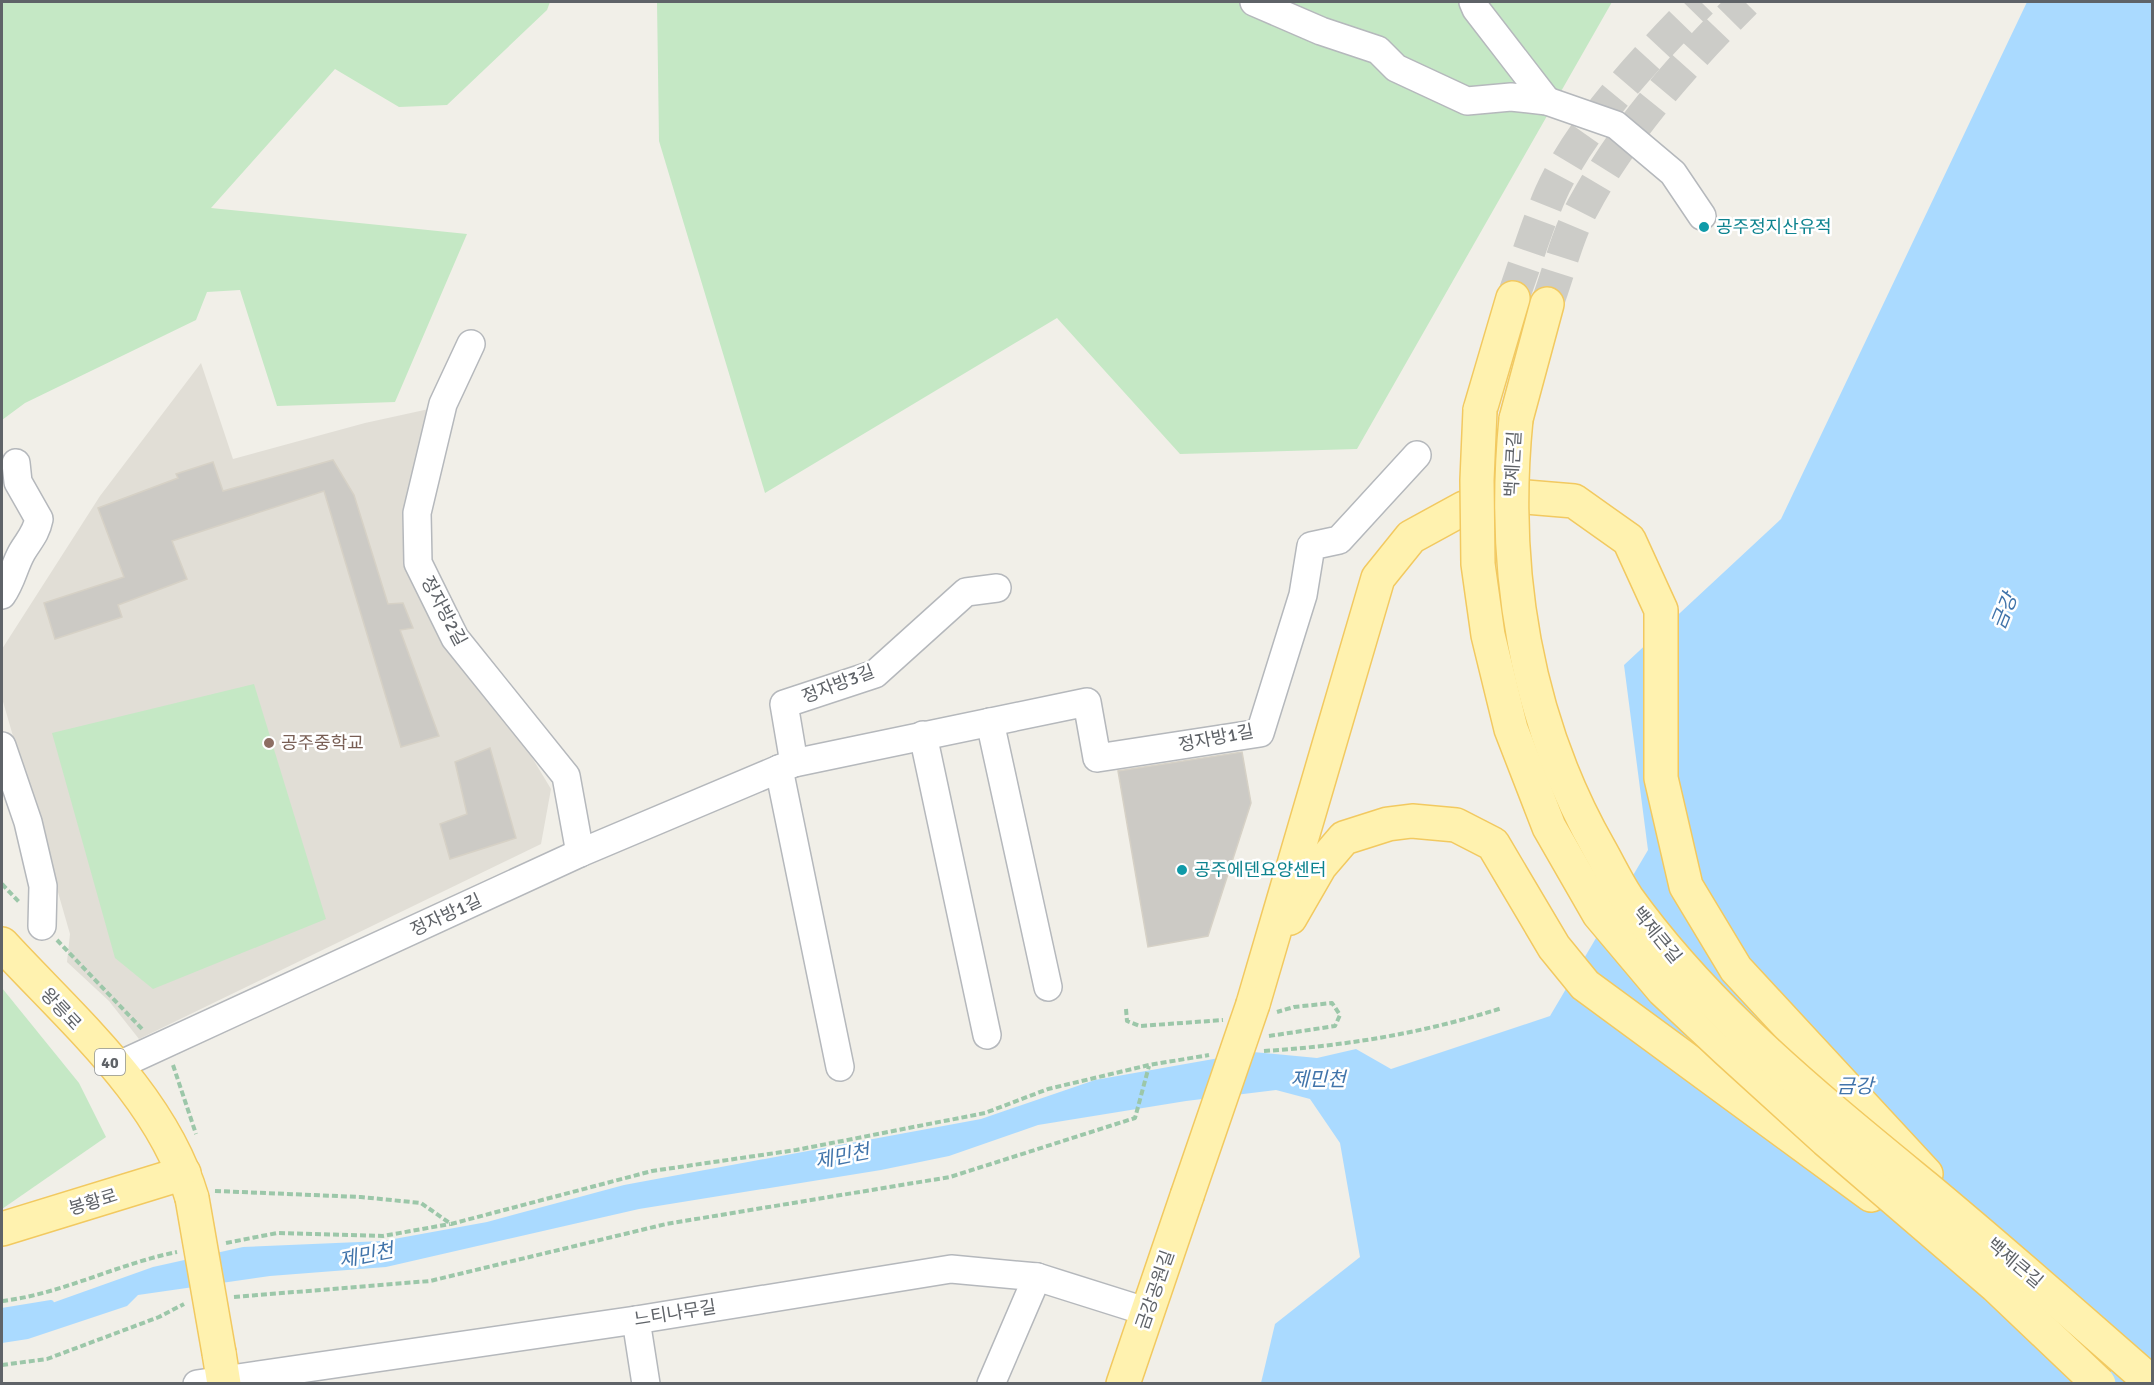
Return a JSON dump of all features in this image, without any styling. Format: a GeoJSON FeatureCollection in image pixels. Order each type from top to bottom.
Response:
{"type":"FeatureCollection","features":[{"type":"Feature","properties":{"kind":"main road","name":"백제큰길"},"geometry":{"type":"LineString","coordinates":[[1513,298],[1480,410],[1477,480],[1478,564],[1488,635],[1511,729],[1549,827],[1599,914],[1663,990],[1826,1140],[1996,1286],[2099,1383]]}},
{"type":"Feature","properties":{"kind":"main road","name":"백제큰길"},"geometry":{"type":"LineString","coordinates":[[1547,304],[1516,419],[1510,478],[1512,557],[1520,621],[1537,705],[1578,812],[1626,897],[1684,968],[1743,1030],[1847,1123],[2027,1272],[2152,1383]]}},
{"type":"Feature","properties":{"kind":"main road"},"geometry":{"type":"LineString","coordinates":[[1263,967],[1378,579],[1411,537],[1464,508],[1526,497],[1574,501],[1629,540],[1661,610],[1661,778],[1686,886],[1736,969],[1940,1189],[2027,1272]]}},
{"type":"Feature","properties":{"kind":"main road"},"geometry":{"type":"LineString","coordinates":[[1263,967],[1320,866],[1344,838],[1388,824],[1412,821],[1456,825],[1493,844],[1554,947],[1585,985],[1996,1286]]}},
{"type":"Feature","properties":{"kind":"main road","name":"왕릉로"},"geometry":{"type":"LineString","coordinates":[[2,944],[115,1067],[156,1120],[197,1187]]}},
{"type":"Feature","properties":{"kind":"main road","name":"금강공원길"},"geometry":{"type":"LineString","coordinates":[[1123,1383],[1253,1004],[1263,967]]}},
{"type":"Feature","properties":{"kind":"main road","name":"봉황로"},"geometry":{"type":"LineString","coordinates":[[2,1229],[197,1187]]}},
{"type":"Feature","properties":{"kind":"main road","name":"40"},"geometry":{"type":"LineString","coordinates":[[197,1187],[216,1375]]}},
{"type":"Feature","properties":{"kind":"street"},"geometry":{"type":"LineString","coordinates":[[1254,2],[1321,31],[1378,50],[1396,68],[1467,101],[1511,97],[1547,101],[1617,124],[1673,173],[1702,216]]}},
{"type":"Feature","properties":{"kind":"street"},"geometry":{"type":"LineString","coordinates":[[1473,2],[1547,101]]}},
{"type":"Feature","properties":{"kind":"street","name":"정자방2길"},"geometry":{"type":"LineString","coordinates":[[471,344],[443,404],[417,513],[418,563],[455,638],[566,776],[580,853]]}},
{"type":"Feature","properties":{"kind":"street","name":"정자방1길"},"geometry":{"type":"LineString","coordinates":[[115,1067],[580,853],[787,766],[923,735],[1087,702],[1097,758],[1260,733],[1303,595],[1311,546],[1339,540],[1417,455]]}},
{"type":"Feature","properties":{"kind":"street"},"geometry":{"type":"LineString","coordinates":[[2,595],[10,584],[22,553],[35,535],[39,519],[18,482],[16,463]]}},
{"type":"Feature","properties":{"kind":"street","name":"정자방3길"},"geometry":{"type":"LineString","coordinates":[[787,766],[784,704],[874,674],[966,592],[998,588]]}},
{"type":"Feature","properties":{"kind":"street"},"geometry":{"type":"LineString","coordinates":[[990,722],[1048,987]]}},
{"type":"Feature","properties":{"kind":"street"},"geometry":{"type":"LineString","coordinates":[[923,735],[987,1035]]}},
{"type":"Feature","properties":{"kind":"street"},"geometry":{"type":"LineString","coordinates":[[2,746],[28,822],[43,886],[42,926]]}},
{"type":"Feature","properties":{"kind":"street"},"geometry":{"type":"LineString","coordinates":[[787,766],[840,1067]]}},
{"type":"Feature","properties":{"kind":"street"},"geometry":{"type":"LineString","coordinates":[[2,794],[28,822]]}},
{"type":"Feature","properties":{"kind":"street","name":"느티나무길"},"geometry":{"type":"LineString","coordinates":[[216,1375],[320,1374],[951,1269],[1037,1277],[1148,1312]]}},
{"type":"Feature","properties":{"kind":"street"},"geometry":{"type":"LineString","coordinates":[[991,1383],[1037,1277]]}},
{"type":"Feature","properties":{"kind":"street"},"geometry":{"type":"LineString","coordinates":[[636,1320],[646,1383]]}},
{"type":"Feature","properties":{"kind":"path"},"geometry":{"type":"LineString","coordinates":[[1254,1052],[1346,1044],[1413,1032],[1502,1008]]}},
{"type":"Feature","properties":{"kind":"path"},"geometry":{"type":"LineString","coordinates":[[197,1187],[421,1203],[451,1224],[652,1172],[796,1150],[985,1113],[1048,1089],[1149,1065],[1220,1054]]}},
{"type":"Feature","properties":{"kind":"path"},"geometry":{"type":"LineString","coordinates":[[225,1298],[430,1281],[666,1224],[950,1177],[1135,1119],[1149,1065]]}},
{"type":"Feature","properties":{"kind":"path"},"geometry":{"type":"LineString","coordinates":[[2,1365],[47,1359],[159,1317],[183,1304],[194,1302]]}},
{"type":"Feature","properties":{"kind":"shaded area","name":"공주중학교"},"geometry":{"type":"Polygon","coordinates":[[[201,363],[233,459],[365,423],[429,409],[431,590],[551,789],[541,844],[139,1039],[109,1001],[67,962],[70,934],[2,698],[2,649],[100,496],[201,363]]]}},
{"type":"Feature","properties":{"kind":"green space"},"geometry":{"type":"Polygon","coordinates":[[[2,2],[550,2],[547,10],[447,105],[399,107],[335,69],[211,208],[467,234],[395,402],[277,406],[240,290],[207,292],[196,320],[25,403],[2,420],[2,2]]]}},
{"type":"Feature","properties":{"kind":"green space"},"geometry":{"type":"Polygon","coordinates":[[[657,2],[1612,2],[1357,449],[1180,454],[1057,318],[765,493],[659,141],[657,2]]]}},
{"type":"Feature","properties":{"kind":"green space"},"geometry":{"type":"Polygon","coordinates":[[[254,684],[326,919],[153,989],[115,958],[52,733],[254,684]]]}},
{"type":"Feature","properties":{"kind":"green space"},"geometry":{"type":"Polygon","coordinates":[[[2,988],[79,1083],[106,1137],[2,1209],[2,988]]]}},
{"type":"Feature","properties":{"kind":"water","name":"금강"},"geometry":{"type":"Polygon","coordinates":[[[2027,2],[2152,2],[2152,1383],[1261,1383],[1275,1324],[1360,1257],[1340,1143],[1310,1099],[1276,1090],[1186,1101],[1038,1125],[949,1156],[881,1170],[639,1209],[386,1267],[270,1276],[138,1295],[127,1306],[28,1339],[2,1343],[2,1311],[52,1303],[153,1267],[243,1247],[383,1241],[487,1222],[624,1185],[981,1119],[1095,1080],[1253,1052],[1317,1058],[1356,1049],[1391,1069],[1550,1016],[1648,850],[1624,665],[1781,519],[2027,2]]]}},
{"type":"Feature","properties":{"kind":"building"},"geometry":{"type":"Polygon","coordinates":[[[333,460],[354,495],[388,604],[403,603],[413,628],[400,630],[439,736],[401,747],[324,491],[172,541],[187,579],[118,605],[122,617],[55,639],[44,603],[124,577],[98,508],[178,478],[176,474],[213,462],[223,491],[333,460]]]}},
{"type":"Feature","properties":{"kind":"building"},"geometry":{"type":"Polygon","coordinates":[[[490,748],[516,838],[450,859],[440,824],[467,814],[455,762],[490,748]]]}},
{"type":"Feature","properties":{"kind":"building","name":"공주에덴요양센터"},"geometry":{"type":"Polygon","coordinates":[[[1242,752],[1251,803],[1208,936],[1148,947],[1118,771],[1242,752]]]}},
{"type":"Feature","properties":{"kind":"waterway","name":"제민천"},"geometry":{"type":"LineString","coordinates":[[2,1311],[51,1303]]}},
{"type":"Feature","properties":{"kind":"tunnel"},"geometry":{"type":"LineString","coordinates":[[1513,298],[1550,195],[1579,143],[1617,92],[1701,2]]}},
{"type":"Feature","properties":{"kind":"tunnel"},"geometry":{"type":"LineString","coordinates":[[1547,304],[1578,217],[1600,177],[1657,98],[1745,2]]}},
{"type":"Feature","properties":{"kind":"place","name":"공주정지산유적"},"geometry":{"type":"Point","coordinates":[1704,227]}},
{"type":"Feature","properties":{"kind":"place","name":"공주중학교"},"geometry":{"type":"Point","coordinates":[269,743]}},
{"type":"Feature","properties":{"kind":"place","name":"공주에덴요양센터"},"geometry":{"type":"Point","coordinates":[1182,870]}}]}
